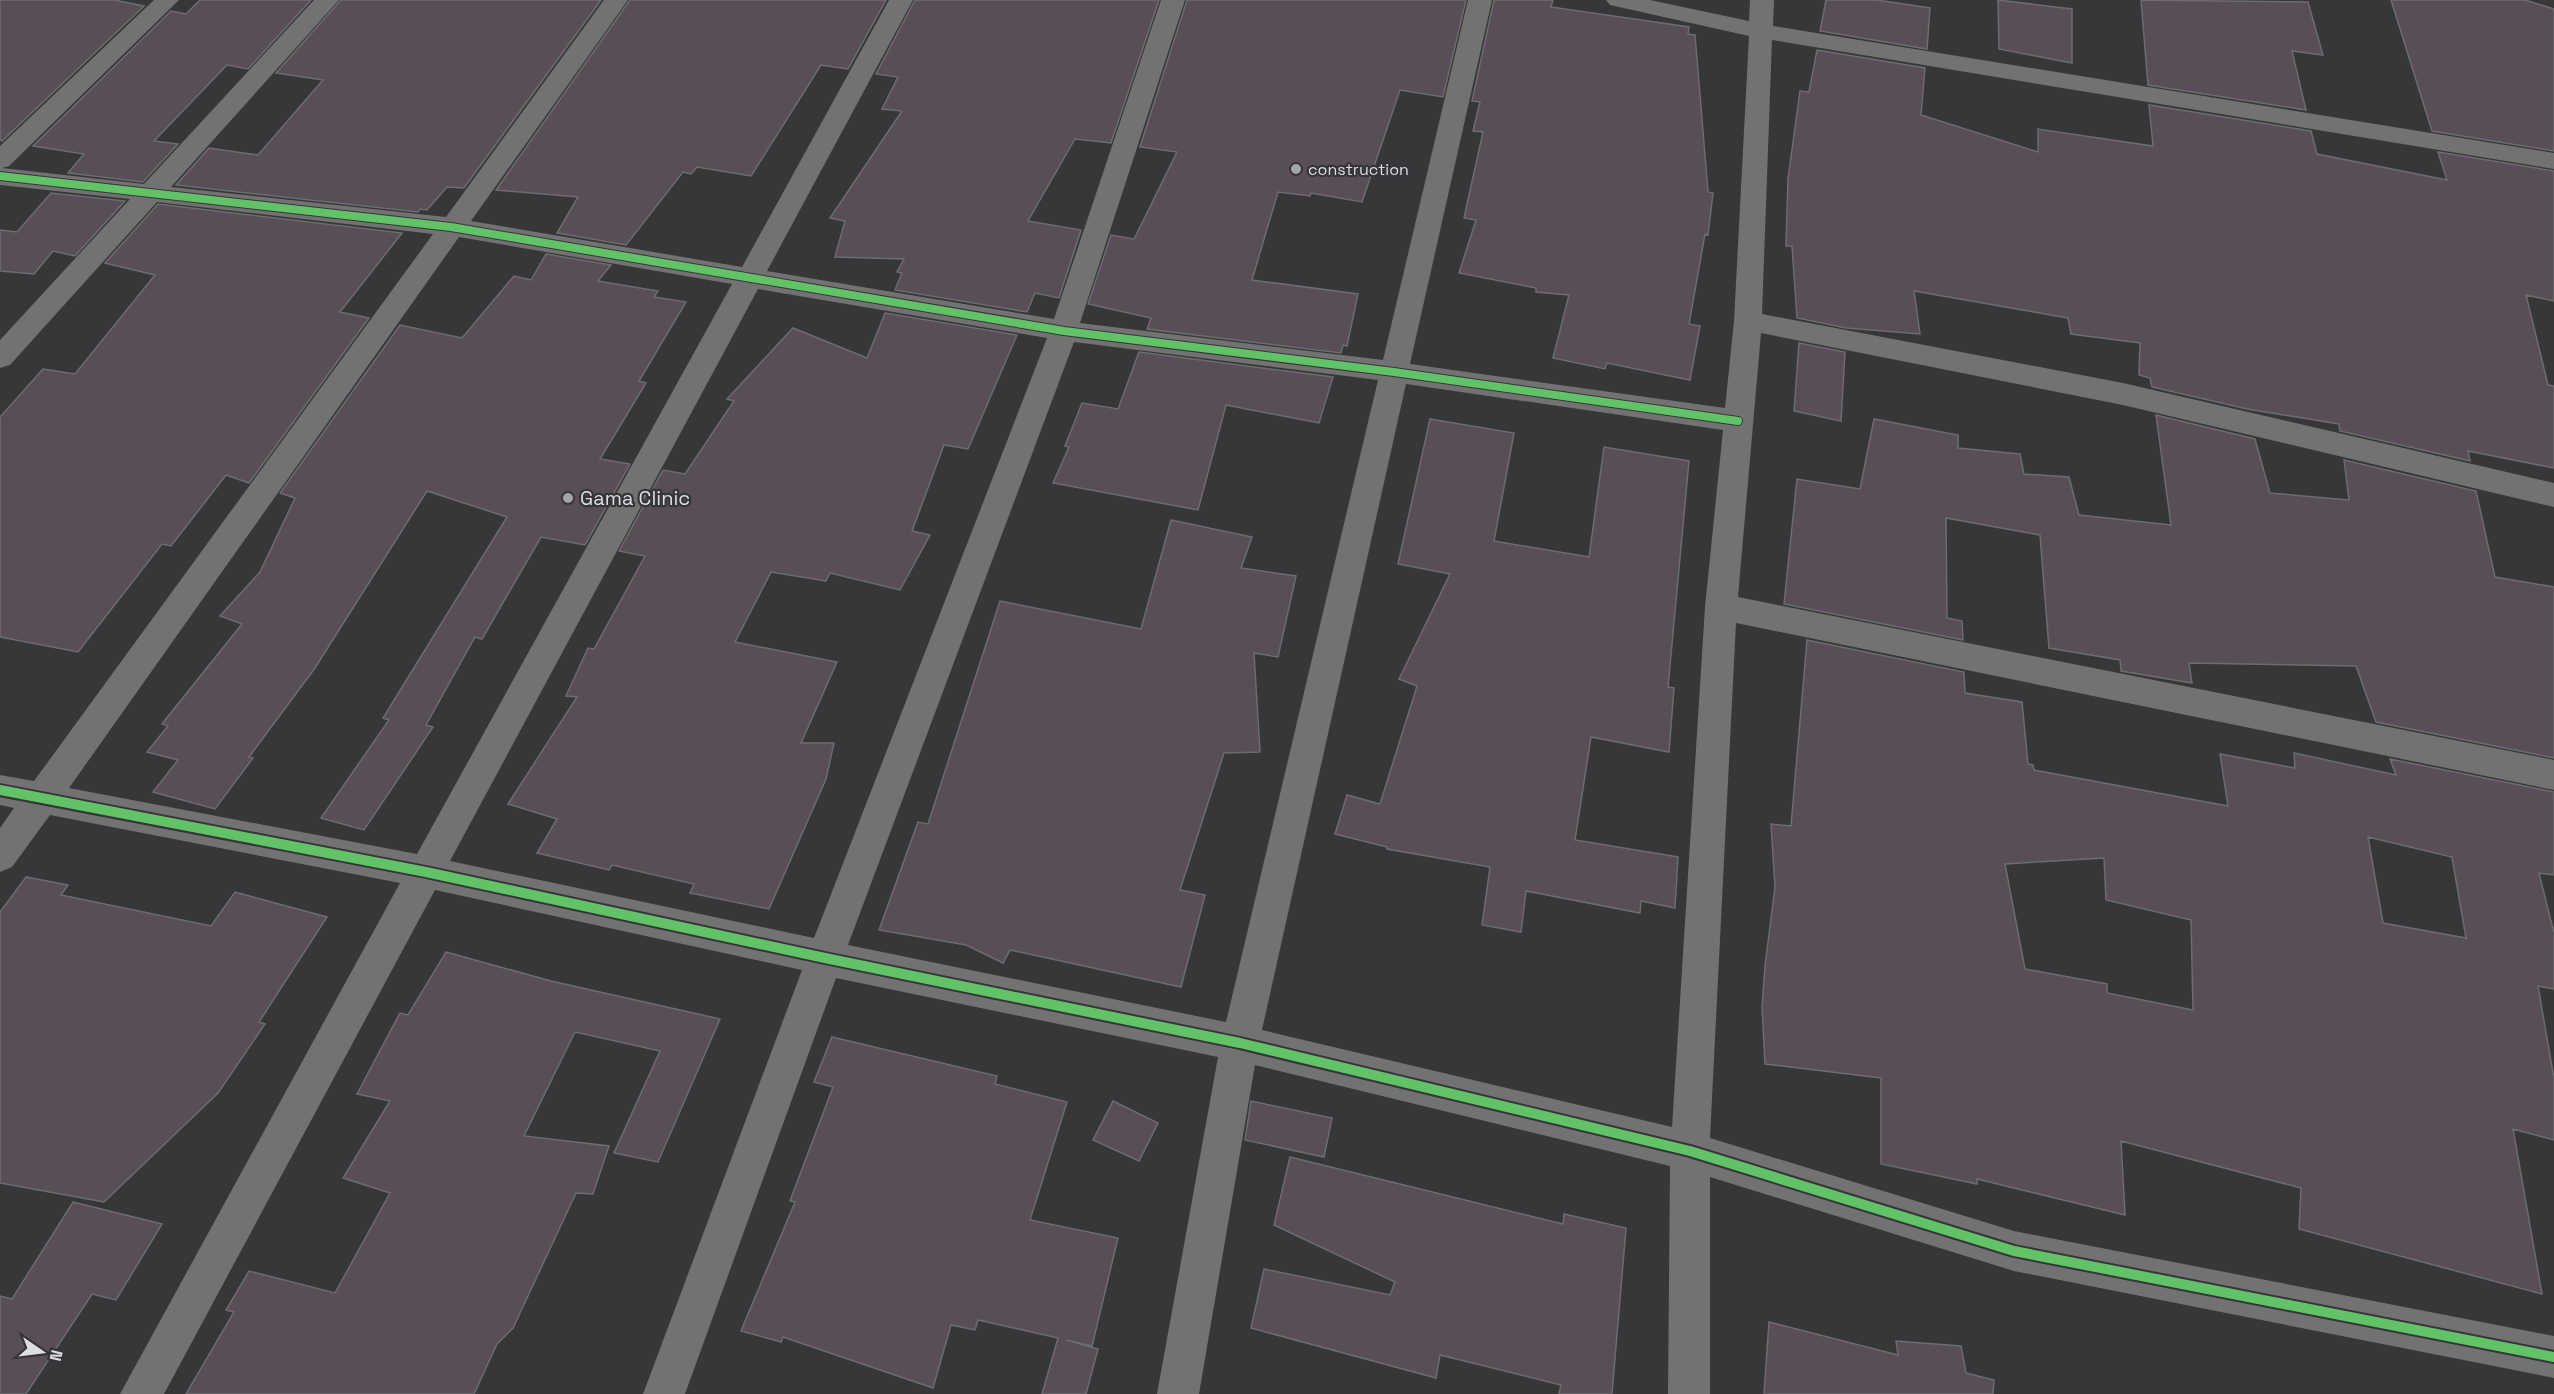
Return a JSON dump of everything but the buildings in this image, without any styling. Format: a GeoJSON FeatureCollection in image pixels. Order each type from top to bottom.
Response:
{"type":"FeatureCollection","features":[{"type":"Feature","properties":{"kind":"street"},"geometry":{"type":"LineString","coordinates":[[0,160],[166,0]]}},
{"type":"Feature","properties":{"kind":"street"},"geometry":{"type":"LineString","coordinates":[[0,358],[327,0]]}},
{"type":"Feature","properties":{"kind":"street"},"geometry":{"type":"LineString","coordinates":[[0,856],[616,0]]}},
{"type":"Feature","properties":{"kind":"street"},"geometry":{"type":"LineString","coordinates":[[141,1394],[751,279],[901,0]]}},
{"type":"Feature","properties":{"kind":"street"},"geometry":{"type":"LineString","coordinates":[[664,1394],[825,958],[1064,331],[1173,0]]}},
{"type":"Feature","properties":{"kind":"street"},"geometry":{"type":"LineString","coordinates":[[1178,1394],[1240,1043],[1480,0]]}},
{"type":"Feature","properties":{"kind":"street"},"geometry":{"type":"LineString","coordinates":[[1618,0],[1761,15],[2554,161]]}},
{"type":"Feature","properties":{"kind":"street"},"geometry":{"type":"LineString","coordinates":[[1689,1394],[1690,1151],[1721,607],[1748,321],[1761,15]]}},
{"type":"Feature","properties":{"kind":"street"},"geometry":{"type":"LineString","coordinates":[[0,176],[451,227],[1064,331],[1394,372],[1738,421]]}},
{"type":"Feature","properties":{"kind":"street"},"geometry":{"type":"LineString","coordinates":[[1748,321],[2123,394],[2554,495]]}},
{"type":"Feature","properties":{"kind":"street"},"geometry":{"type":"LineString","coordinates":[[1721,607],[2554,775]]}},
{"type":"Feature","properties":{"kind":"street"},"geometry":{"type":"LineString","coordinates":[[0,790],[426,872],[825,958],[1240,1043],[1690,1151],[2014,1251],[2554,1358]]}},
{"type":"Feature","properties":{"kind":"cycle path"},"geometry":{"type":"LineString","coordinates":[[0,176],[451,227],[1064,331],[1394,372],[1738,421]]}},
{"type":"Feature","properties":{"kind":"cycle path"},"geometry":{"type":"LineString","coordinates":[[0,790],[426,872],[825,958],[1240,1043],[1690,1151],[2014,1251],[2554,1357]]}},
{"type":"Feature","properties":{"kind":"place","name":"construction"},"geometry":{"type":"Point","coordinates":[1296,169]}},
{"type":"Feature","properties":{"kind":"place","name":"Gama Clinic"},"geometry":{"type":"Point","coordinates":[568,498]}}]}
